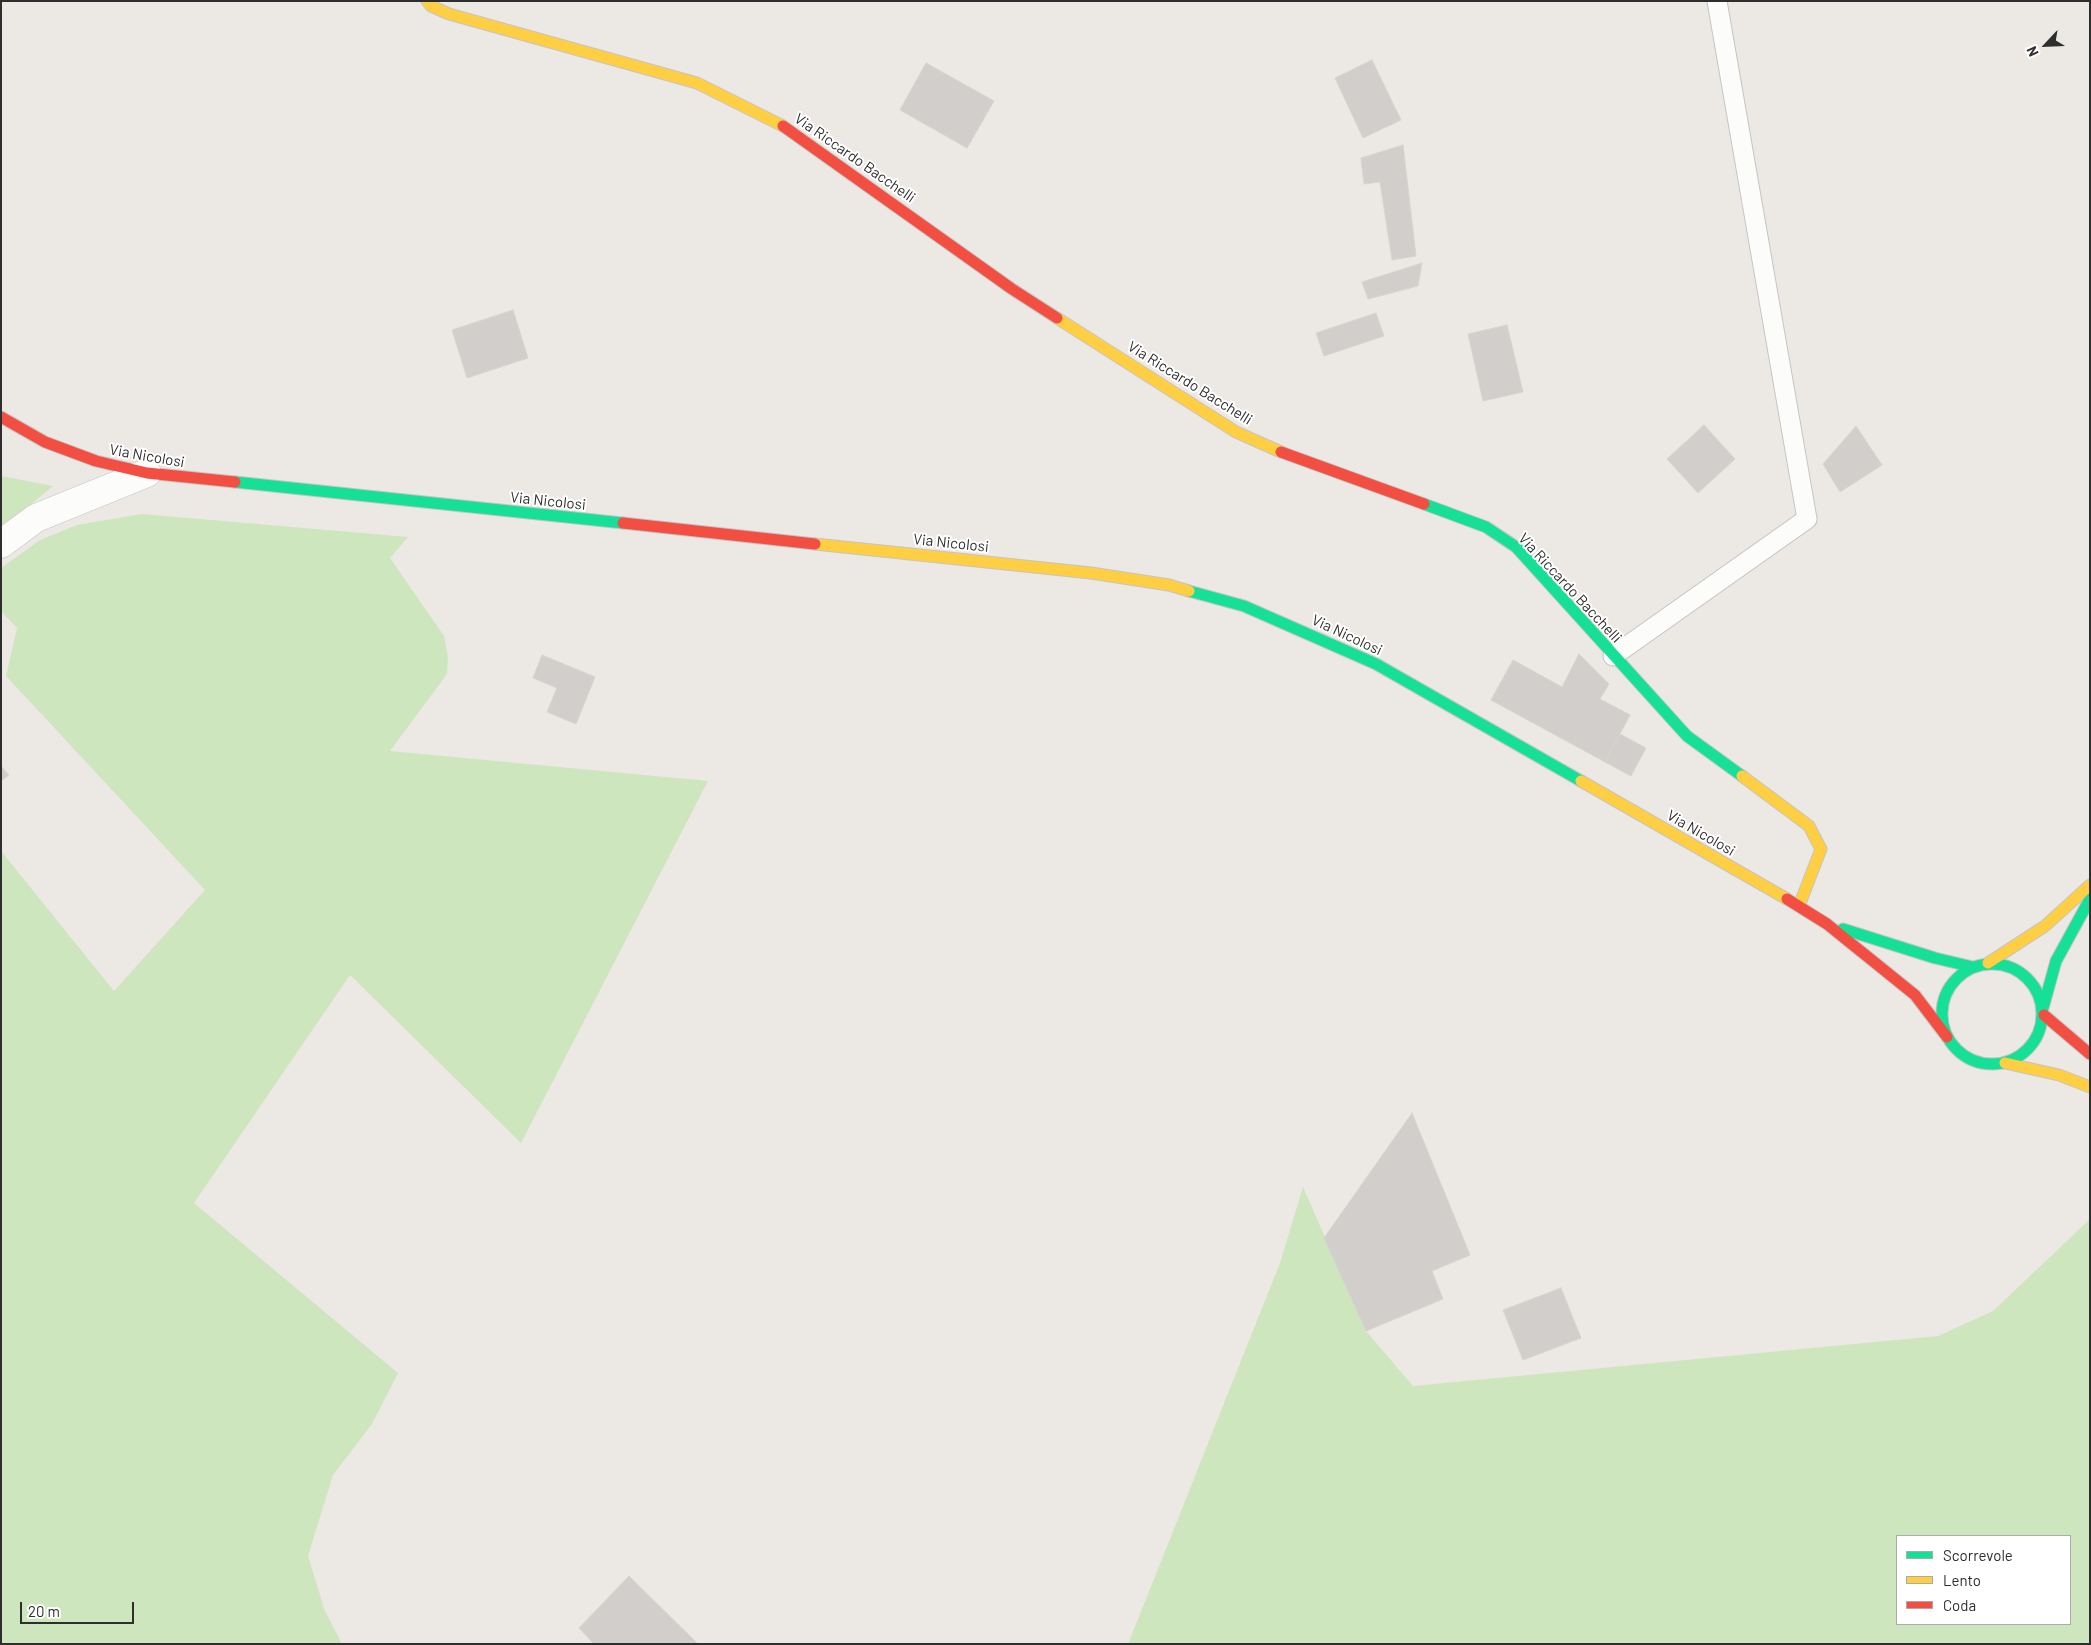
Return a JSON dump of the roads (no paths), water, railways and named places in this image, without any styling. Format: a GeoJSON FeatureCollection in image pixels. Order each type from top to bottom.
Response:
{"type":"FeatureCollection","features":[{"type":"Feature","properties":{"kind":"main road","name":"Via Riccardo Bacchelli"},"geometry":{"type":"LineString","coordinates":[[427,1],[430,6],[449,14],[697,83],[778,122],[1012,289],[1236,432],[1282,453],[1486,527],[1516,547],[1687,736],[1809,826],[1821,849],[1798,906]]}},
{"type":"Feature","properties":{"kind":"main road","name":"Via Nicolosi"},"geometry":{"type":"LineString","coordinates":[[1,417],[45,442],[96,461],[147,473],[1091,573],[1169,586],[1244,606],[1376,664],[1827,924]]}},
{"type":"Feature","properties":{"kind":"main road"},"geometry":{"type":"LineString","coordinates":[[1947,1037],[1942,1021],[1943,1004],[1948,989],[1959,975],[1973,967],[1988,963],[2045,926],[2090,885]]}},
{"type":"Feature","properties":{"kind":"main road"},"geometry":{"type":"LineString","coordinates":[[2005,1063],[2018,1057],[2030,1048],[2038,1036],[2056,961],[2090,899]]}},
{"type":"Feature","properties":{"kind":"main road"},"geometry":{"type":"LineString","coordinates":[[1827,924],[1935,958],[1973,967]]}},
{"type":"Feature","properties":{"kind":"main road"},"geometry":{"type":"LineString","coordinates":[[1827,924],[1915,995],[1958,1050],[1972,1060],[1988,1064],[2005,1063],[2059,1075],[2090,1087]]}},
{"type":"Feature","properties":{"kind":"main road"},"geometry":{"type":"LineString","coordinates":[[1988,963],[2004,964],[2018,970],[2030,980],[2038,992],[2043,1011],[2090,1054]]}},
{"type":"Feature","properties":{"kind":"street"},"geometry":{"type":"LineString","coordinates":[[1,544],[36,518],[147,473]]}},
{"type":"Feature","properties":{"kind":"lane"},"geometry":{"type":"LineString","coordinates":[[1613,656],[1807,519],[1717,1]]}}]}
